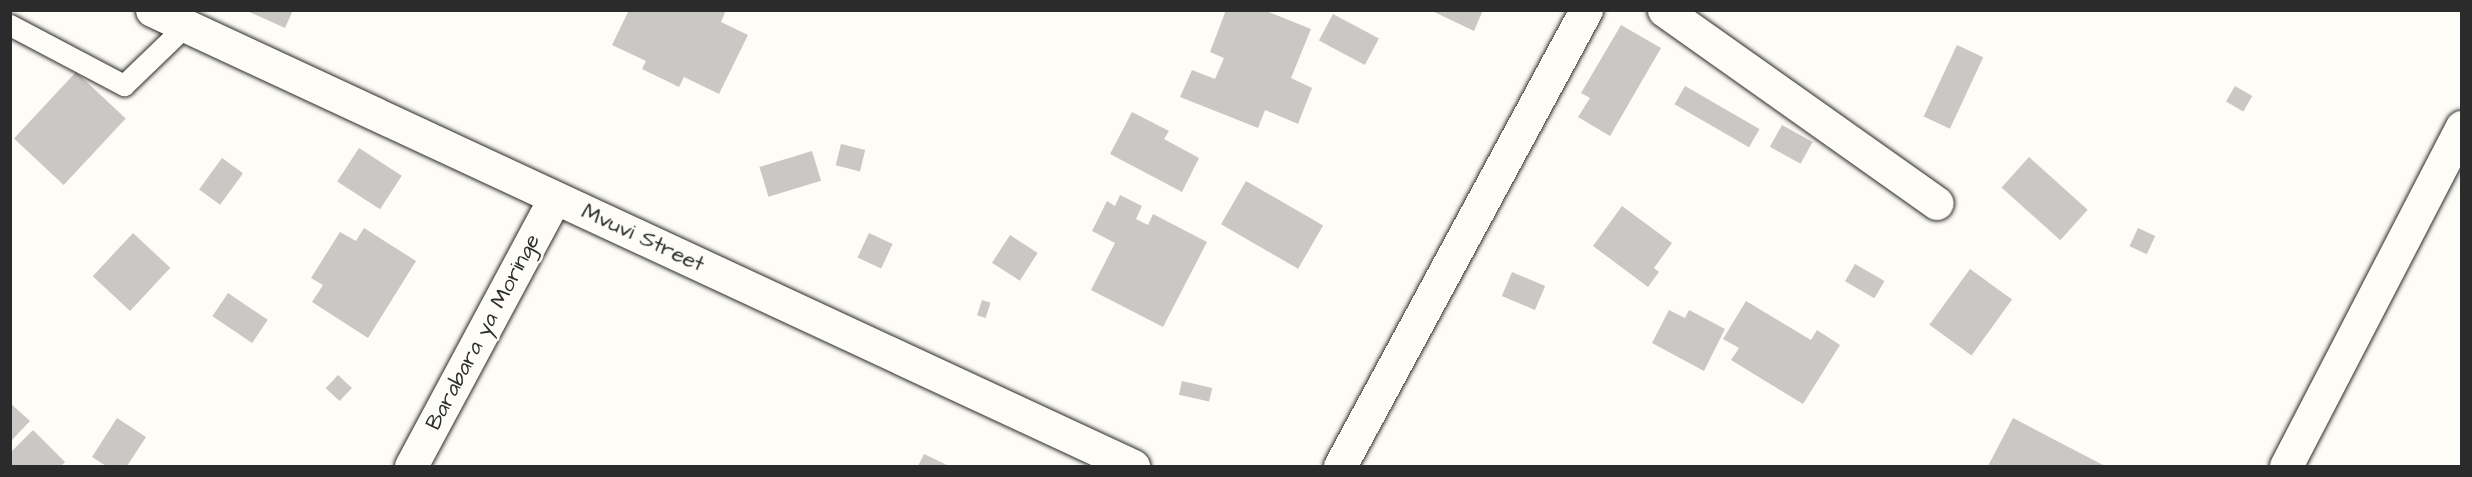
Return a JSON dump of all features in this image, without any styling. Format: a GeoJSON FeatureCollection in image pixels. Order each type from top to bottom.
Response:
{"type":"FeatureCollection","features":[{"type":"Feature","properties":{"kind":"street","name":"Mvuvi Street"},"geometry":{"type":"LineString","coordinates":[[152,10],[1133,466]]}},
{"type":"Feature","properties":{"kind":"street"},"geometry":{"type":"LineString","coordinates":[[1340,466],[1586,10]]}},
{"type":"Feature","properties":{"kind":"street"},"geometry":{"type":"LineString","coordinates":[[1664,10],[1937,203]]}},
{"type":"Feature","properties":{"kind":"street"},"geometry":{"type":"LineString","coordinates":[[2286,466],[2462,127]]}},
{"type":"Feature","properties":{"kind":"street","name":"Barabara ya Moringe"},"geometry":{"type":"LineString","coordinates":[[411,466],[555,198]]}},
{"type":"Feature","properties":{"kind":"lane"},"geometry":{"type":"LineString","coordinates":[[10,25],[124,85],[185,26]]}},
{"type":"Feature","properties":{"kind":"building"},"geometry":{"type":"Polygon","coordinates":[[[245,10],[293,10],[285,28],[245,10]]]}},
{"type":"Feature","properties":{"kind":"building"},"geometry":{"type":"Polygon","coordinates":[[[629,10],[726,10],[721,22],[748,35],[719,94],[684,77],[679,87],[642,69],[646,61],[612,45],[629,10]]]}},
{"type":"Feature","properties":{"kind":"building"},"geometry":{"type":"Polygon","coordinates":[[[1226,10],[1264,10],[1311,29],[1291,78],[1312,88],[1298,124],[1265,110],[1258,128],[1180,97],[1192,70],[1215,79],[1224,58],[1210,52],[1226,10]]]}},
{"type":"Feature","properties":{"kind":"building"},"geometry":{"type":"Polygon","coordinates":[[[1430,10],[1483,10],[1474,31],[1430,10]]]}},
{"type":"Feature","properties":{"kind":"building"},"geometry":{"type":"Polygon","coordinates":[[[1333,14],[1379,38],[1365,65],[1319,40],[1333,14]]]}},
{"type":"Feature","properties":{"kind":"building"},"geometry":{"type":"Polygon","coordinates":[[[1621,25],[1661,48],[1610,136],[1578,117],[1590,98],[1581,93],[1621,25]]]}},
{"type":"Feature","properties":{"kind":"building"},"geometry":{"type":"Polygon","coordinates":[[[1957,45],[1983,57],[1950,129],[1924,117],[1957,45]]]}},
{"type":"Feature","properties":{"kind":"building"},"geometry":{"type":"Polygon","coordinates":[[[76,72],[126,118],[64,185],[14,139],[76,72]]]}},
{"type":"Feature","properties":{"kind":"building"},"geometry":{"type":"Polygon","coordinates":[[[1685,86],[1759,129],[1749,147],[1674,104],[1685,86]]]}},
{"type":"Feature","properties":{"kind":"building"},"geometry":{"type":"Polygon","coordinates":[[[2235,86],[2252,96],[2243,112],[2226,102],[2235,86]]]}},
{"type":"Feature","properties":{"kind":"building"},"geometry":{"type":"Polygon","coordinates":[[[1132,112],[1169,131],[1164,139],[1199,158],[1182,192],[1110,154],[1132,112]]]}},
{"type":"Feature","properties":{"kind":"building"},"geometry":{"type":"Polygon","coordinates":[[[1782,125],[1813,142],[1800,164],[1770,147],[1782,125]]]}},
{"type":"Feature","properties":{"kind":"building"},"geometry":{"type":"Polygon","coordinates":[[[841,144],[865,150],[860,171],[836,165],[841,144]]]}},
{"type":"Feature","properties":{"kind":"building"},"geometry":{"type":"Polygon","coordinates":[[[359,148],[402,176],[380,209],[337,182],[359,148]]]}},
{"type":"Feature","properties":{"kind":"building"},"geometry":{"type":"Polygon","coordinates":[[[812,151],[821,181],[768,197],[759,167],[812,151]]]}},
{"type":"Feature","properties":{"kind":"building"},"geometry":{"type":"Polygon","coordinates":[[[2029,157],[2088,210],[2060,240],[2002,187],[2029,157]]]}},
{"type":"Feature","properties":{"kind":"building"},"geometry":{"type":"Polygon","coordinates":[[[222,158],[243,173],[220,205],[199,190],[222,158]]]}},
{"type":"Feature","properties":{"kind":"building"},"geometry":{"type":"Polygon","coordinates":[[[1246,181],[1323,226],[1298,269],[1221,224],[1246,181]]]}},
{"type":"Feature","properties":{"kind":"building"},"geometry":{"type":"Polygon","coordinates":[[[1120,195],[1142,206],[1136,219],[1148,225],[1153,214],[1207,242],[1163,327],[1091,290],[1115,243],[1092,231],[1107,201],[1115,206],[1120,195]]]}},
{"type":"Feature","properties":{"kind":"building"},"geometry":{"type":"Polygon","coordinates":[[[1622,206],[1672,243],[1654,268],[1659,272],[1648,287],[1593,246],[1622,206]]]}},
{"type":"Feature","properties":{"kind":"building"},"geometry":{"type":"Polygon","coordinates":[[[364,228],[416,261],[368,338],[312,302],[323,285],[311,278],[340,232],[356,241],[364,228]]]}},
{"type":"Feature","properties":{"kind":"building"},"geometry":{"type":"Polygon","coordinates":[[[2138,228],[2155,236],[2147,254],[2130,246],[2138,228]]]}},
{"type":"Feature","properties":{"kind":"building"},"geometry":{"type":"Polygon","coordinates":[[[133,233],[170,268],[130,311],[93,276],[133,233]]]}},
{"type":"Feature","properties":{"kind":"building"},"geometry":{"type":"Polygon","coordinates":[[[869,233],[893,244],[881,268],[858,257],[869,233]]]}},
{"type":"Feature","properties":{"kind":"building"},"geometry":{"type":"Polygon","coordinates":[[[1010,235],[1038,253],[1020,281],[992,263],[1010,235]]]}},
{"type":"Feature","properties":{"kind":"building"},"geometry":{"type":"Polygon","coordinates":[[[1855,264],[1884,281],[1874,298],[1845,281],[1855,264]]]}},
{"type":"Feature","properties":{"kind":"building"},"geometry":{"type":"Polygon","coordinates":[[[1970,269],[2012,300],[1972,355],[1929,325],[1970,269]]]}},
{"type":"Feature","properties":{"kind":"building"},"geometry":{"type":"Polygon","coordinates":[[[1512,272],[1545,286],[1535,310],[1502,296],[1512,272]]]}},
{"type":"Feature","properties":{"kind":"building"},"geometry":{"type":"Polygon","coordinates":[[[228,293],[268,320],[252,343],[212,316],[228,293]]]}},
{"type":"Feature","properties":{"kind":"building"},"geometry":{"type":"Polygon","coordinates":[[[982,300],[991,303],[986,318],[977,315],[982,300]]]}},
{"type":"Feature","properties":{"kind":"building"},"geometry":{"type":"Polygon","coordinates":[[[1746,301],[1811,340],[1817,330],[1840,345],[1803,404],[1731,360],[1739,348],[1723,339],[1746,301]]]}},
{"type":"Feature","properties":{"kind":"building"},"geometry":{"type":"Polygon","coordinates":[[[1669,310],[1685,318],[1689,310],[1725,329],[1704,371],[1652,343],[1669,310]]]}},
{"type":"Feature","properties":{"kind":"building"},"geometry":{"type":"Polygon","coordinates":[[[338,375],[352,388],[340,401],[326,388],[338,375]]]}},
{"type":"Feature","properties":{"kind":"building"},"geometry":{"type":"Polygon","coordinates":[[[1182,381],[1212,388],[1209,402],[1179,395],[1182,381]]]}},
{"type":"Feature","properties":{"kind":"building"},"geometry":{"type":"Polygon","coordinates":[[[10,403],[30,421],[10,442],[10,403]]]}},
{"type":"Feature","properties":{"kind":"building"},"geometry":{"type":"Polygon","coordinates":[[[117,418],[146,437],[127,466],[106,466],[92,457],[117,418]]]}},
{"type":"Feature","properties":{"kind":"building"},"geometry":{"type":"Polygon","coordinates":[[[2013,418],[2105,466],[1988,466],[2013,418]]]}},
{"type":"Feature","properties":{"kind":"building"},"geometry":{"type":"Polygon","coordinates":[[[33,430],[65,462],[61,466],[10,466],[10,453],[33,430]]]}},
{"type":"Feature","properties":{"kind":"building"},"geometry":{"type":"Polygon","coordinates":[[[924,454],[949,466],[918,466],[924,454]]]}}]}
